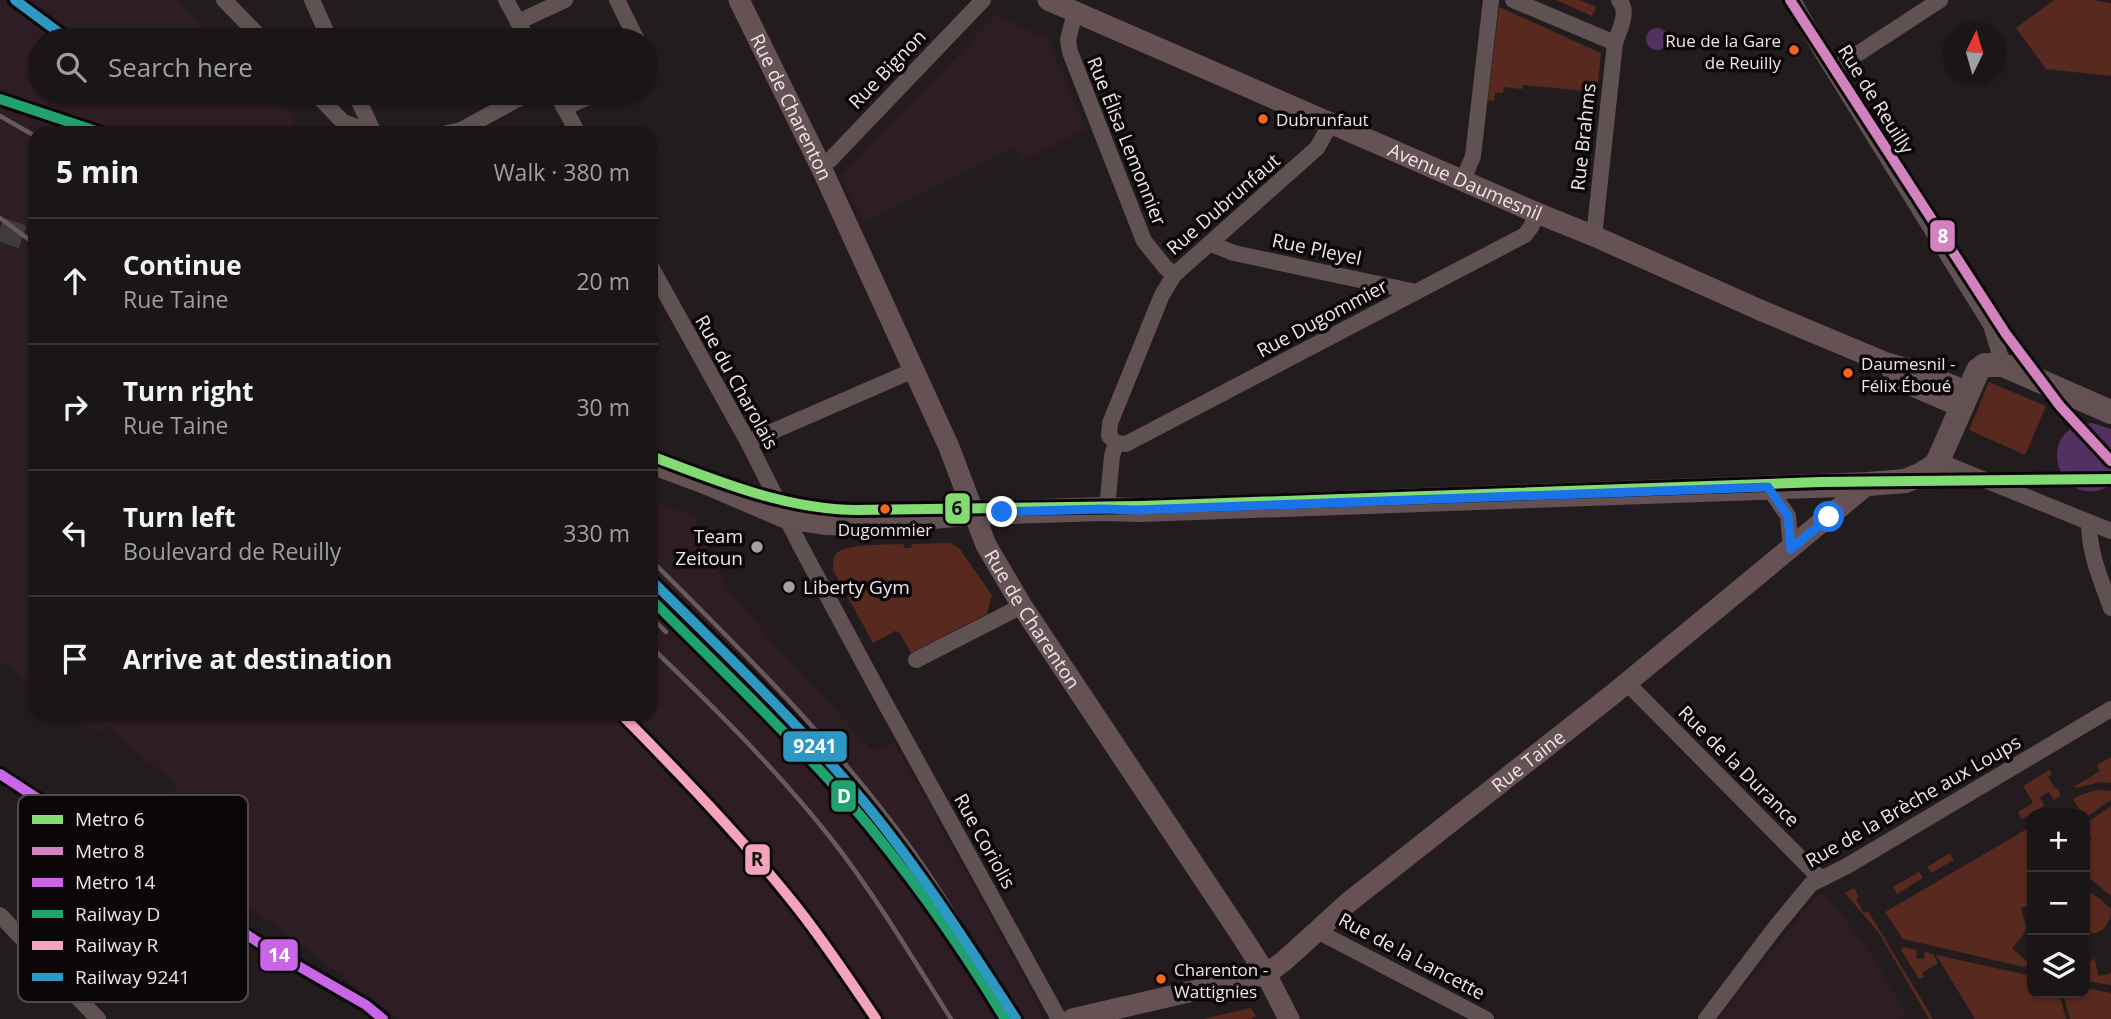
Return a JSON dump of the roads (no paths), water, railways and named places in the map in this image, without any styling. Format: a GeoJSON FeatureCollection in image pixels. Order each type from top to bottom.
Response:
{"type":"FeatureCollection","features":[{"type":"Feature","properties":{"kind":"main road"},"geometry":{"type":"LineString","coordinates":[[658,465],[787,517],[825,523],[858,524],[975,513],[1136,510],[1905,481],[1920,475],[1938,461],[1978,370],[1985,365],[2003,365],[2111,412]]}},
{"type":"Feature","properties":{"kind":"street"},"geometry":{"type":"LineString","coordinates":[[223,0],[251,28]]}},
{"type":"Feature","properties":{"kind":"street"},"geometry":{"type":"LineString","coordinates":[[312,0],[325,28]]}},
{"type":"Feature","properties":{"kind":"street"},"geometry":{"type":"LineString","coordinates":[[506,0],[521,28]]}},
{"type":"Feature","properties":{"kind":"street"},"geometry":{"type":"LineString","coordinates":[[518,22],[565,0]]}},
{"type":"Feature","properties":{"kind":"street"},"geometry":{"type":"LineString","coordinates":[[617,0],[630,28]]}},
{"type":"Feature","properties":{"kind":"street","name":"Rue de Charenton"},"geometry":{"type":"LineString","coordinates":[[739,0],[820,164],[952,453],[989,551],[1021,606],[1266,974],[1289,1019]]}},
{"type":"Feature","properties":{"kind":"street","name":"Rue Bignon"},"geometry":{"type":"LineString","coordinates":[[820,164],[830,160],[983,0]]}},
{"type":"Feature","properties":{"kind":"street","name":"Avenue Daumesnil"},"geometry":{"type":"LineString","coordinates":[[1048,0],[1760,310],[1884,362],[1919,372],[1965,400]]}},
{"type":"Feature","properties":{"kind":"street"},"geometry":{"type":"LineString","coordinates":[[1463,180],[1473,156],[1491,0]]}},
{"type":"Feature","properties":{"kind":"street"},"geometry":{"type":"LineString","coordinates":[[1513,0],[1615,43]]}},
{"type":"Feature","properties":{"kind":"street","name":"Rue Brahms"},"geometry":{"type":"LineString","coordinates":[[1594,236],[1615,43],[1624,11],[1619,0]]}},
{"type":"Feature","properties":{"kind":"street","name":"Rue de Reuilly"},"geometry":{"type":"LineString","coordinates":[[1793,0],[1833,70],[1991,325],[2003,365]]}},
{"type":"Feature","properties":{"kind":"street"},"geometry":{"type":"LineString","coordinates":[[1833,70],[1940,0]]}},
{"type":"Feature","properties":{"kind":"street","name":"Rue Élisa Lemonnier"},"geometry":{"type":"LineString","coordinates":[[1075,12],[1068,40],[1070,52],[1144,241],[1165,268],[1174,275]]}},
{"type":"Feature","properties":{"kind":"street"},"geometry":{"type":"LineString","coordinates":[[327,105],[343,122],[354,126]]}},
{"type":"Feature","properties":{"kind":"street"},"geometry":{"type":"LineString","coordinates":[[360,105],[370,126]]}},
{"type":"Feature","properties":{"kind":"street"},"geometry":{"type":"LineString","coordinates":[[468,126],[507,105]]}},
{"type":"Feature","properties":{"kind":"street"},"geometry":{"type":"LineString","coordinates":[[562,105],[574,126]]}},
{"type":"Feature","properties":{"kind":"street"},"geometry":{"type":"LineString","coordinates":[[564,108],[571,105]]}},
{"type":"Feature","properties":{"kind":"street","name":"Rue Dubrunfaut"},"geometry":{"type":"LineString","coordinates":[[1114,441],[1109,436],[1110,423],[1162,295],[1174,275],[1317,149],[1331,123]]}},
{"type":"Feature","properties":{"kind":"street","name":"Rue Dugommier"},"geometry":{"type":"LineString","coordinates":[[1114,441],[1126,444],[1524,236],[1537,213]]}},
{"type":"Feature","properties":{"kind":"street","name":"Rue Pleyel"},"geometry":{"type":"LineString","coordinates":[[1211,244],[1234,253],[1416,292]]}},
{"type":"Feature","properties":{"kind":"street","name":"Rue du Charolais"},"geometry":{"type":"LineString","coordinates":[[658,280],[748,442],[874,683]]}},
{"type":"Feature","properties":{"kind":"street"},"geometry":{"type":"LineString","coordinates":[[748,442],[914,370]]}},
{"type":"Feature","properties":{"kind":"street"},"geometry":{"type":"LineString","coordinates":[[1108,498],[1114,441]]}},
{"type":"Feature","properties":{"kind":"street"},"geometry":{"type":"LineString","coordinates":[[1938,461],[2111,531]]}},
{"type":"Feature","properties":{"kind":"street","name":"Rue Taine"},"geometry":{"type":"LineString","coordinates":[[1266,974],[1349,902],[1627,683],[1868,484]]}},
{"type":"Feature","properties":{"kind":"street"},"geometry":{"type":"LineString","coordinates":[[1768,487],[1788,516],[1791,549]]}},
{"type":"Feature","properties":{"kind":"street"},"geometry":{"type":"LineString","coordinates":[[2089,523],[2095,566],[2111,608]]}},
{"type":"Feature","properties":{"kind":"street"},"geometry":{"type":"LineString","coordinates":[[916,660],[1021,606]]}},
{"type":"Feature","properties":{"kind":"street","name":"Rue Coriolis"},"geometry":{"type":"LineString","coordinates":[[874,683],[1059,1019]]}},
{"type":"Feature","properties":{"kind":"street","name":"Rue de la Durance"},"geometry":{"type":"LineString","coordinates":[[1627,683],[1821,879]]}},
{"type":"Feature","properties":{"kind":"street","name":"Rue de la Brèche aux Loups"},"geometry":{"type":"LineString","coordinates":[[1706,1019],[1811,884],[1859,859],[2111,709]]}},
{"type":"Feature","properties":{"kind":"street"},"geometry":{"type":"LineString","coordinates":[[0,915],[18,934]]}},
{"type":"Feature","properties":{"kind":"street","name":"Rue de la Lancette"},"geometry":{"type":"LineString","coordinates":[[1317,931],[1486,1019]]}},
{"type":"Feature","properties":{"kind":"street"},"geometry":{"type":"LineString","coordinates":[[1072,1019],[1114,1014],[1266,974]]}},
{"type":"Feature","properties":{"kind":"street"},"geometry":{"type":"LineString","coordinates":[[82,1002],[98,1019]]}},
{"type":"Feature","properties":{"kind":"tunnel"},"geometry":{"type":"LineString","coordinates":[[0,229],[28,239]]}},
{"type":"Feature","properties":{"kind":"railway"},"geometry":{"type":"LineString","coordinates":[[0,116],[28,132]]}},
{"type":"Feature","properties":{"kind":"railway"},"geometry":{"type":"LineString","coordinates":[[0,218],[28,239]]}},
{"type":"Feature","properties":{"kind":"railway"},"geometry":{"type":"LineString","coordinates":[[658,567],[783,694],[865,788],[939,889],[987,971],[1009,1019]]}},
{"type":"Feature","properties":{"kind":"railway"},"geometry":{"type":"LineString","coordinates":[[658,594],[734,682]]}},
{"type":"Feature","properties":{"kind":"railway"},"geometry":{"type":"LineString","coordinates":[[658,624],[666,632]]}},
{"type":"Feature","properties":{"kind":"railway"},"geometry":{"type":"LineString","coordinates":[[658,654],[745,741],[833,841],[880,907],[951,1019]]}},
{"type":"Feature","properties":{"kind":"metro line","name":"8"},"geometry":{"type":"LineString","coordinates":[[1790,0],[2006,334],[2060,406],[2111,461]]}},
{"type":"Feature","properties":{"kind":"metro line","name":"6"},"geometry":{"type":"LineString","coordinates":[[658,459],[726,484],[777,499],[803,505],[856,510],[1141,506],[1821,482],[2111,479]]}},
{"type":"Feature","properties":{"kind":"metro line","name":"14"},"geometry":{"type":"LineString","coordinates":[[0,774],[32,795]]}},
{"type":"Feature","properties":{"kind":"metro line","name":"14"},"geometry":{"type":"LineString","coordinates":[[248,936],[366,1005],[383,1019]]}},
{"type":"Feature","properties":{"kind":"rail line","name":"9241"},"geometry":{"type":"LineString","coordinates":[[15,0],[53,28]]}},
{"type":"Feature","properties":{"kind":"rail line","name":"D"},"geometry":{"type":"LineString","coordinates":[[0,99],[81,126]]}},
{"type":"Feature","properties":{"kind":"rail line","name":"9241"},"geometry":{"type":"LineString","coordinates":[[658,587],[787,716],[864,802],[924,881],[1016,1019]]}},
{"type":"Feature","properties":{"kind":"rail line","name":"D"},"geometry":{"type":"LineString","coordinates":[[658,606],[776,724],[849,802],[932,908],[1005,1019]]}},
{"type":"Feature","properties":{"kind":"rail line","name":"R"},"geometry":{"type":"LineString","coordinates":[[628,721],[709,805],[772,876],[814,929],[876,1019]]}},
{"type":"Feature","properties":{"kind":"place","name":"Rue de la Gare de Reuilly"},"geometry":{"type":"Point","coordinates":[1794,50]}},
{"type":"Feature","properties":{"kind":"place","name":"Dubrunfaut"},"geometry":{"type":"Point","coordinates":[1263,119]}},
{"type":"Feature","properties":{"kind":"place","name":"Daumesnil - Félix Éboué"},"geometry":{"type":"Point","coordinates":[1848,373]}},
{"type":"Feature","properties":{"kind":"place","name":"Dugommier"},"geometry":{"type":"Point","coordinates":[885,509]}},
{"type":"Feature","properties":{"kind":"place","name":"Team Zeitoun"},"geometry":{"type":"Point","coordinates":[757,547]}},
{"type":"Feature","properties":{"kind":"place","name":"Liberty Gym"},"geometry":{"type":"Point","coordinates":[789,587]}},
{"type":"Feature","properties":{"kind":"place","name":"Charenton - Wattignies"},"geometry":{"type":"Point","coordinates":[1161,979]}}]}
